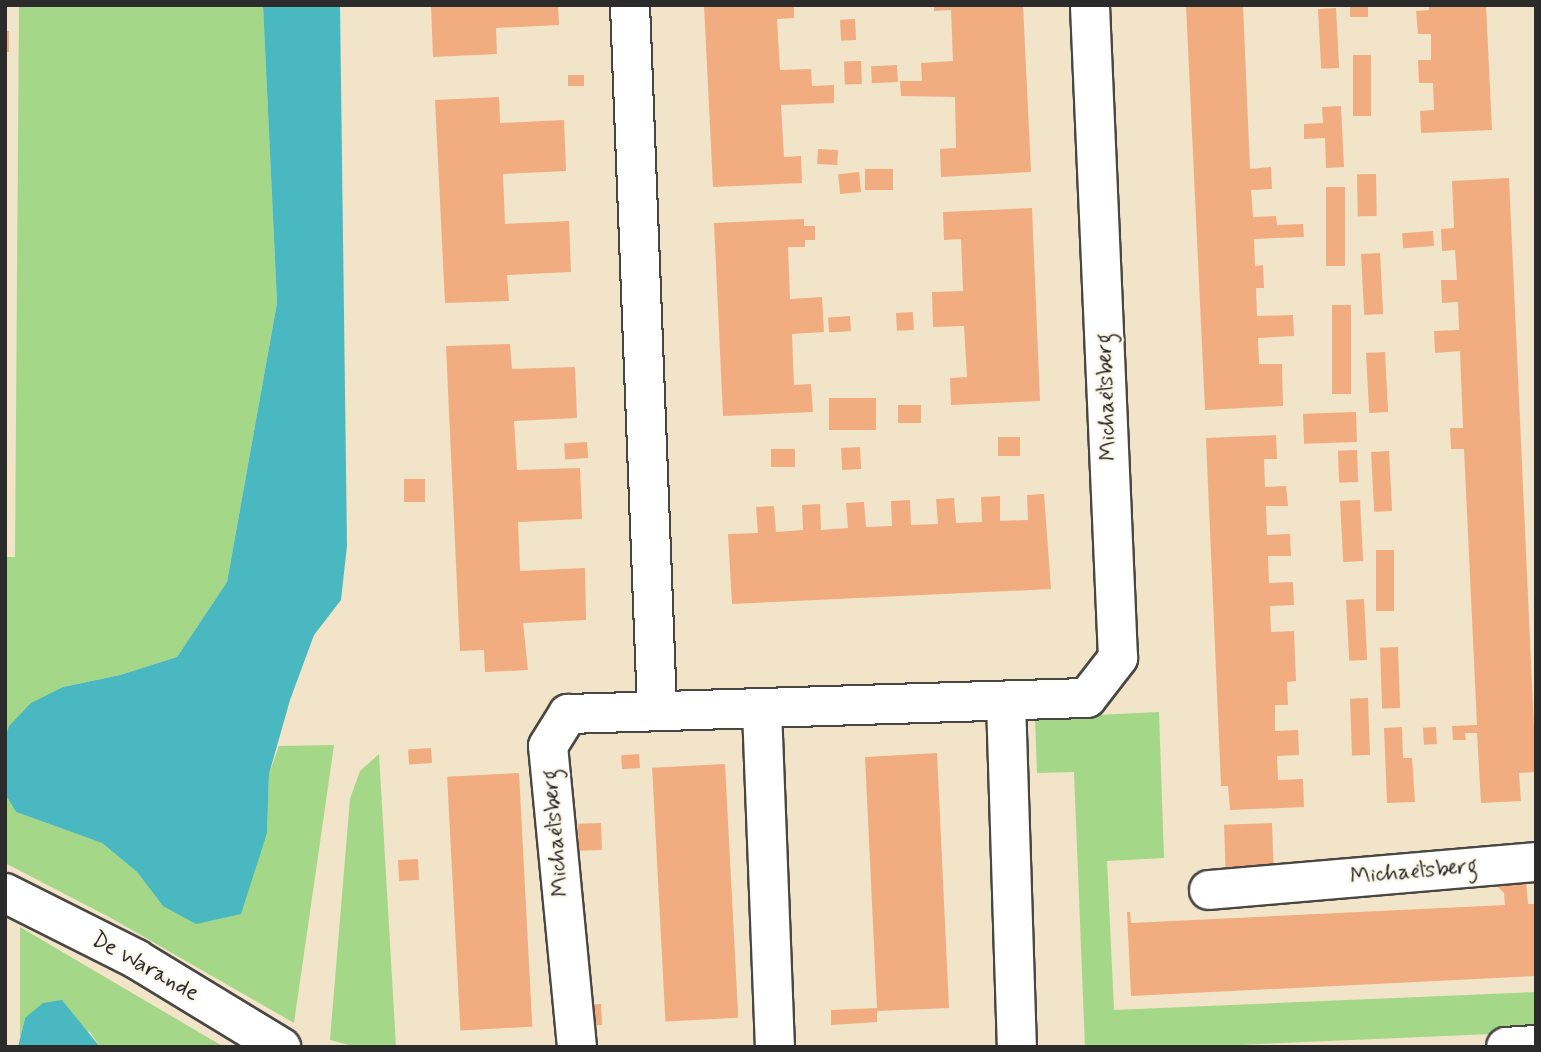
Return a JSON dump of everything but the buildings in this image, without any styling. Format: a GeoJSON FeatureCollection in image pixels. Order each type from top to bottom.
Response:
{"type":"FeatureCollection","features":[{"type":"Feature","properties":{"kind":"street"},"geometry":{"type":"LineString","coordinates":[[630,5],[657,709]]}},
{"type":"Feature","properties":{"kind":"street","name":"Michaëlsberg"},"geometry":{"type":"LineString","coordinates":[[577,1047],[548,746],[568,714],[657,709],[762,710],[1087,698],[1118,658],[1090,5]]}},
{"type":"Feature","properties":{"kind":"street"},"geometry":{"type":"LineString","coordinates":[[1006,701],[1017,1047]]}},
{"type":"Feature","properties":{"kind":"street"},"geometry":{"type":"LineString","coordinates":[[762,710],[775,1047]]}},
{"type":"Feature","properties":{"kind":"street","name":"Michaëlsberg"},"geometry":{"type":"LineString","coordinates":[[1209,890],[1536,862]]}},
{"type":"Feature","properties":{"kind":"street","name":"De Warande"},"geometry":{"type":"LineString","coordinates":[[5,893],[136,959],[281,1047]]}},
{"type":"Feature","properties":{"kind":"street"},"geometry":{"type":"LineString","coordinates":[[1506,1047],[1536,1045]]}},
{"type":"Feature","properties":{"kind":"green space"},"geometry":{"type":"Polygon","coordinates":[[[19,5],[263,5],[277,303],[227,582],[177,657],[120,675],[63,687],[10,726],[5,739],[5,557],[15,557],[19,5]]]}},
{"type":"Feature","properties":{"kind":"green space"},"geometry":{"type":"Polygon","coordinates":[[[1159,712],[1164,858],[1107,861],[1114,1010],[1536,992],[1536,1032],[1192,1047],[1085,1047],[1074,772],[1037,773],[1035,718],[1159,712]]]}},
{"type":"Feature","properties":{"kind":"green space"},"geometry":{"type":"Polygon","coordinates":[[[334,745],[294,1023],[111,918],[5,863],[5,794],[16,812],[102,843],[137,872],[163,906],[267,833],[269,774],[279,746],[334,745]]]}},
{"type":"Feature","properties":{"kind":"green space"},"geometry":{"type":"Polygon","coordinates":[[[379,754],[396,1047],[357,1047],[330,1040],[350,799],[360,771],[379,754]]]}},
{"type":"Feature","properties":{"kind":"green space"},"geometry":{"type":"Polygon","coordinates":[[[20,927],[224,1047],[100,1047],[90,1032],[25,1018],[20,1038],[20,927]]]}},
{"type":"Feature","properties":{"kind":"water"},"geometry":{"type":"Polygon","coordinates":[[[263,5],[340,5],[347,546],[341,600],[314,635],[290,700],[269,774],[267,833],[241,914],[196,924],[163,906],[137,872],[102,843],[16,812],[5,794],[5,739],[9,726],[31,703],[63,687],[120,675],[177,657],[227,582],[277,303],[263,5]]]}},
{"type":"Feature","properties":{"kind":"water"},"geometry":{"type":"Polygon","coordinates":[[[62,1000],[100,1047],[18,1047],[25,1018],[43,1003],[62,1000]]]}}]}
